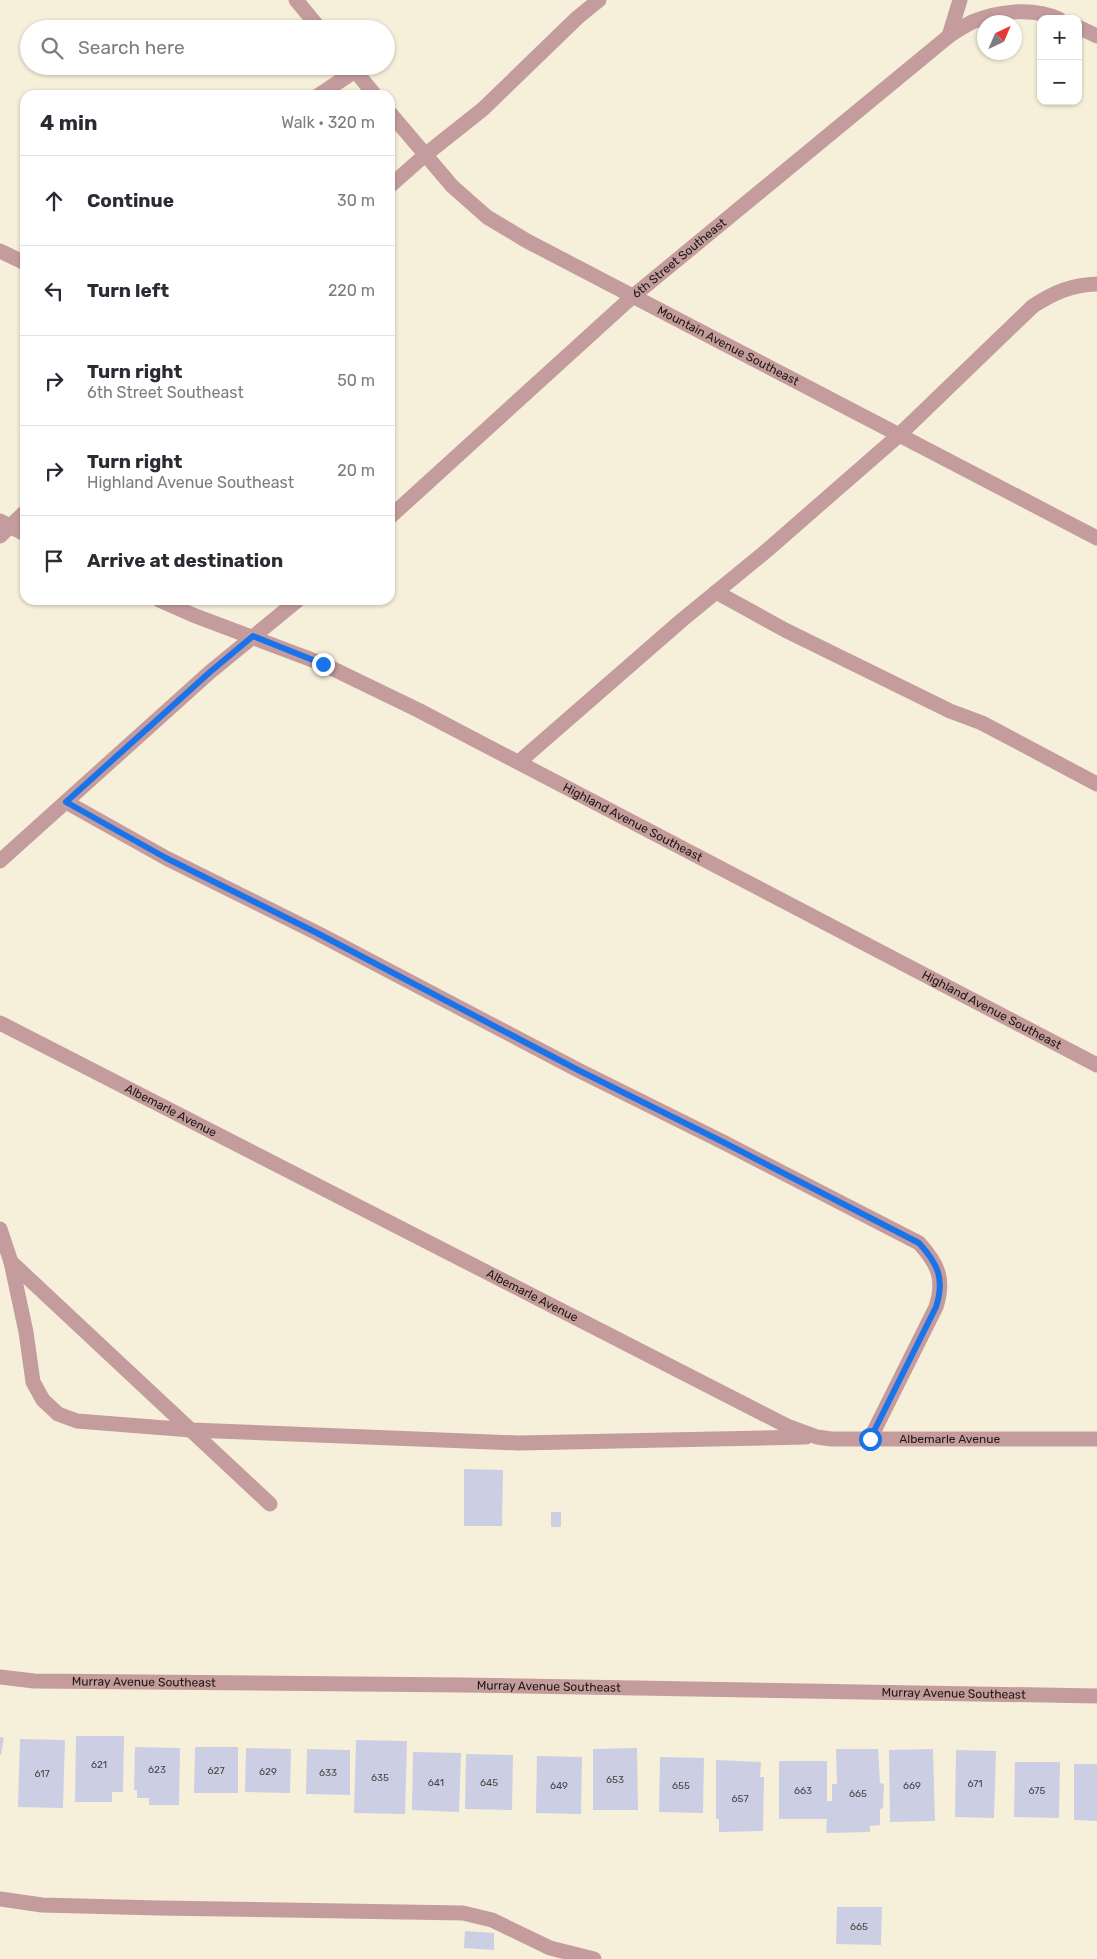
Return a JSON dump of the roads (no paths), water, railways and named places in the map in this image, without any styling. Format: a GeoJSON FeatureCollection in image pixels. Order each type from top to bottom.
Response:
{"type":"FeatureCollection","features":[{"type":"Feature","properties":{"kind":"street"},"geometry":{"type":"LineString","coordinates":[[296,0],[313,20]]}},
{"type":"Feature","properties":{"kind":"street"},"geometry":{"type":"LineString","coordinates":[[395,182],[425,155],[483,110],[577,18],[599,0]]}},
{"type":"Feature","properties":{"kind":"street"},"geometry":{"type":"LineString","coordinates":[[948,36],[960,0]]}},
{"type":"Feature","properties":{"kind":"street","name":"6th Street Southeast"},"geometry":{"type":"LineString","coordinates":[[395,512],[632,297],[948,36],[972,22],[1002,13],[1027,12],[1046,15]]}},
{"type":"Feature","properties":{"kind":"street"},"geometry":{"type":"LineString","coordinates":[[1082,29],[1097,36]]}},
{"type":"Feature","properties":{"kind":"street"},"geometry":{"type":"LineString","coordinates":[[326,90],[345,75]]}},
{"type":"Feature","properties":{"kind":"street"},"geometry":{"type":"LineString","coordinates":[[358,75],[371,90]]}},
{"type":"Feature","properties":{"kind":"street","name":"Mountain Avenue Southeast"},"geometry":{"type":"LineString","coordinates":[[395,119],[452,186],[487,216],[527,241],[1097,538]]}},
{"type":"Feature","properties":{"kind":"street"},"geometry":{"type":"LineString","coordinates":[[0,251],[20,261]]}},
{"type":"Feature","properties":{"kind":"street"},"geometry":{"type":"LineString","coordinates":[[519,762],[898,436],[1033,306],[1052,294],[1078,284],[1097,284]]}},
{"type":"Feature","properties":{"kind":"street"},"geometry":{"type":"LineString","coordinates":[[4,528],[20,516]]}},
{"type":"Feature","properties":{"kind":"street"},"geometry":{"type":"LineString","coordinates":[[4,528],[20,533]]}},
{"type":"Feature","properties":{"kind":"street"},"geometry":{"type":"LineString","coordinates":[[716,592],[785,630],[950,712],[982,723],[1097,784]]}},
{"type":"Feature","properties":{"kind":"street","name":"Highland Avenue Southeast"},"geometry":{"type":"LineString","coordinates":[[170,605],[323,664],[418,710],[1097,1065]]}},
{"type":"Feature","properties":{"kind":"street"},"geometry":{"type":"LineString","coordinates":[[0,861],[210,672],[292,605]]}},
{"type":"Feature","properties":{"kind":"street"},"geometry":{"type":"LineString","coordinates":[[66,802],[166,858],[317,933],[578,1070],[919,1243],[932,1258],[940,1276],[940,1296],[870,1439]]}},
{"type":"Feature","properties":{"kind":"street","name":"Albemarle Avenue"},"geometry":{"type":"LineString","coordinates":[[0,1023],[787,1426],[817,1437],[831,1439],[1097,1440]]}},
{"type":"Feature","properties":{"kind":"street"},"geometry":{"type":"LineString","coordinates":[[0,1229],[11,1262],[26,1332],[33,1382],[42,1400],[58,1414],[77,1421],[191,1430],[519,1443],[817,1437]]}},
{"type":"Feature","properties":{"kind":"street"},"geometry":{"type":"LineString","coordinates":[[11,1262],[270,1504]]}},
{"type":"Feature","properties":{"kind":"street","name":"Murray Avenue Southeast"},"geometry":{"type":"LineString","coordinates":[[0,1677],[34,1681],[473,1685],[1097,1696]]}},
{"type":"Feature","properties":{"kind":"street"},"geometry":{"type":"LineString","coordinates":[[0,1899],[42,1904],[150,1908],[463,1913],[492,1920],[550,1948],[594,1959]]}}]}
